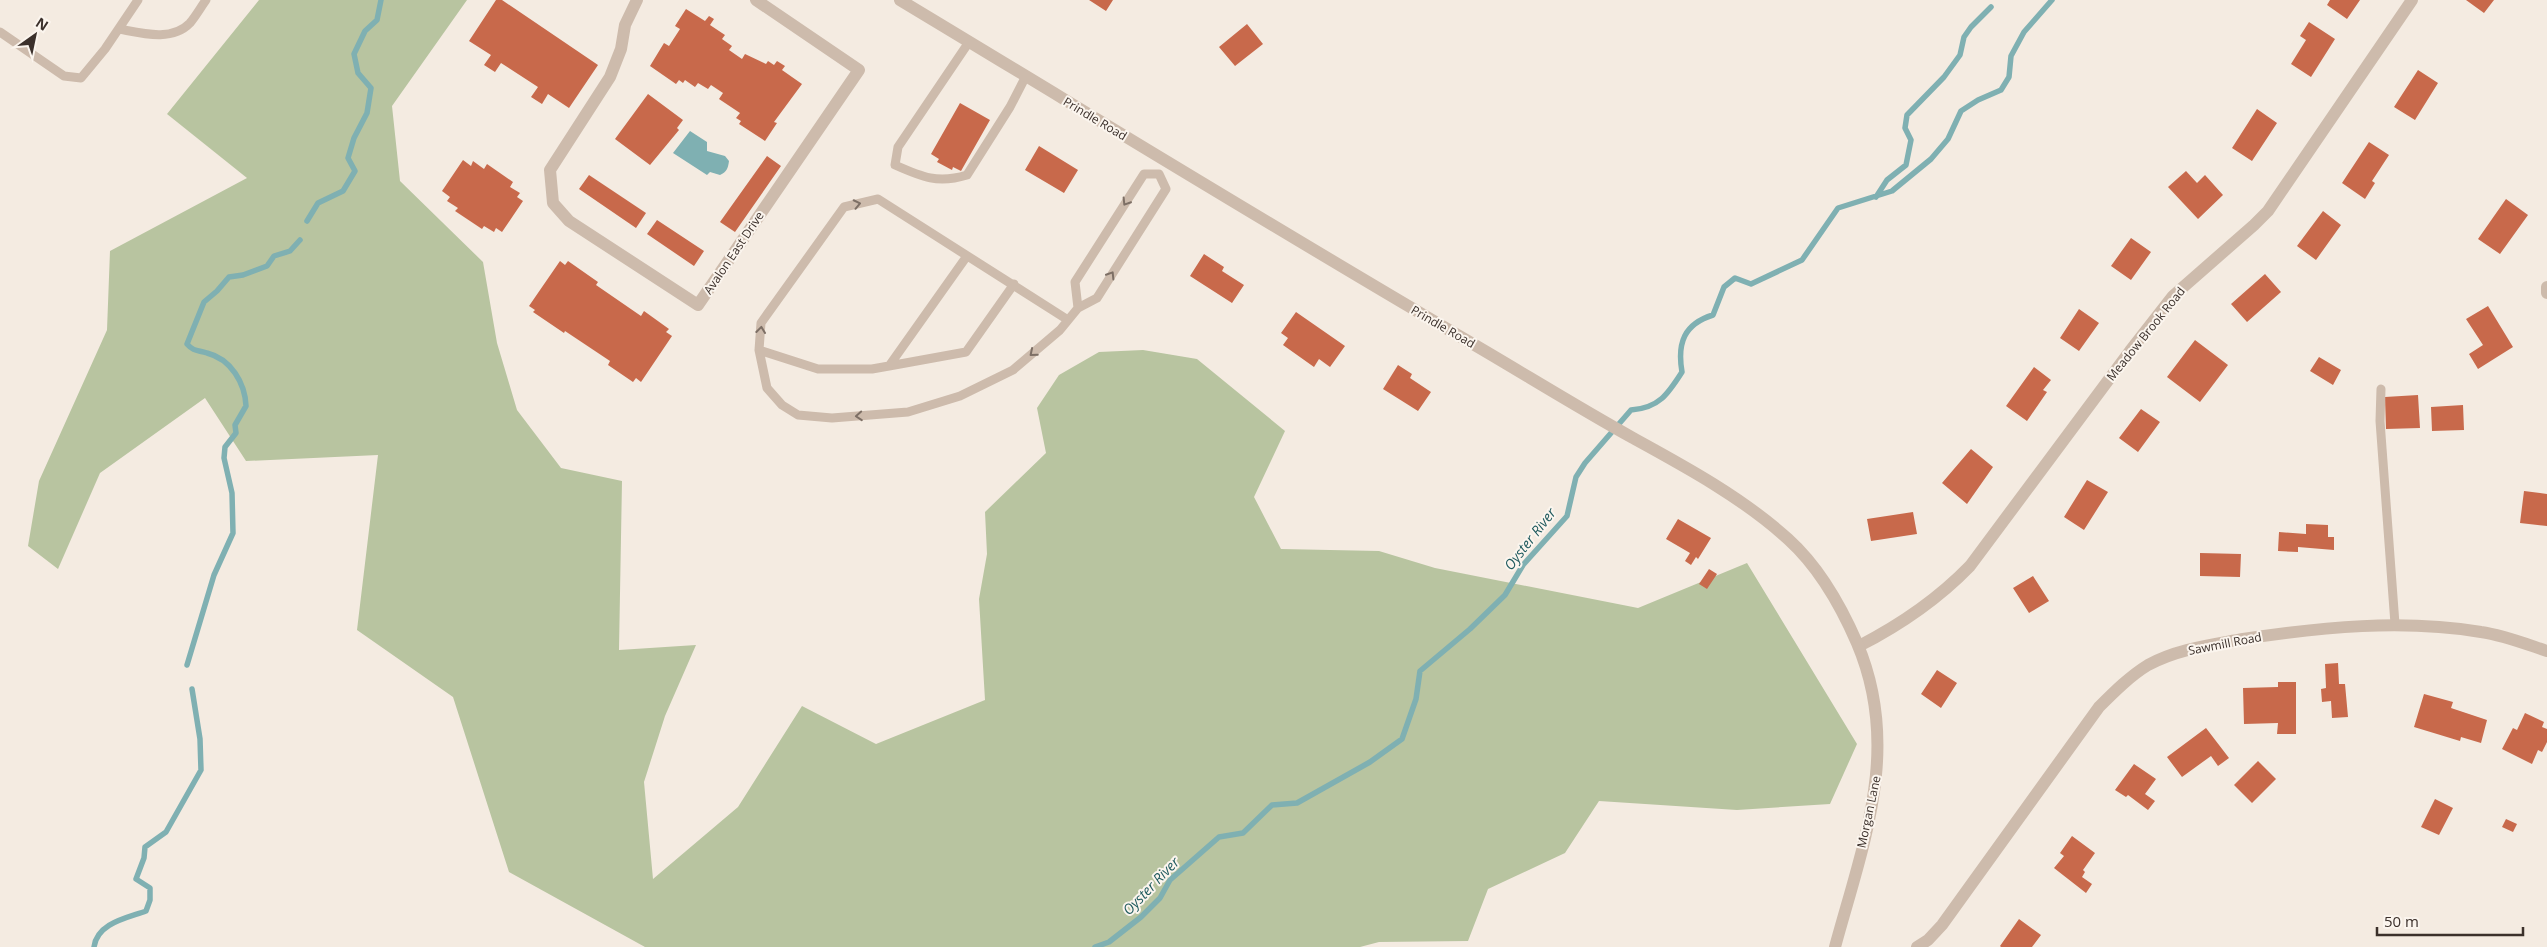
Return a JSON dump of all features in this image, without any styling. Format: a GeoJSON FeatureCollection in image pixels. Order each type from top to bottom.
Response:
{"type":"FeatureCollection","features":[{"type":"Feature","properties":{"kind":"street","name":"Avalon East Drive"},"geometry":{"type":"LineString","coordinates":[[636,0],[625,25],[621,49],[610,77],[550,170],[550,192],[553,203],[569,221],[698,305],[859,70],[756,0]]}},
{"type":"Feature","properties":{"kind":"street","name":"Prindle Road"},"geometry":{"type":"LineString","coordinates":[[900,0],[1166,162],[1747,506],[1790,540],[1824,581],[1858,646]]}},
{"type":"Feature","properties":{"kind":"street","name":"Meadow Brook Road"},"geometry":{"type":"LineString","coordinates":[[1858,646],[1894,628],[1946,591],[1970,566],[2130,351],[2174,296],[2268,211],[2412,0]]}},
{"type":"Feature","properties":{"kind":"street"},"geometry":{"type":"LineString","coordinates":[[2547,287],[2547,293]]}},
{"type":"Feature","properties":{"kind":"street","name":"Sawmill Road"},"geometry":{"type":"LineString","coordinates":[[1917,947],[1928,940],[1942,924],[2099,707],[2122,685],[2148,665],[2194,647],[2340,627],[2395,624],[2482,632],[2547,651]]}},
{"type":"Feature","properties":{"kind":"street","name":"Morgan Lane"},"geometry":{"type":"LineString","coordinates":[[1835,947],[1873,801],[1879,757],[1876,706],[1869,676],[1858,646]]}},
{"type":"Feature","properties":{"kind":"lane"},"geometry":{"type":"LineString","coordinates":[[0,32],[64,76],[81,78],[119,29],[138,0]]}},
{"type":"Feature","properties":{"kind":"lane"},"geometry":{"type":"LineString","coordinates":[[119,29],[146,34],[167,35],[189,24],[206,0]]}},
{"type":"Feature","properties":{"kind":"lane"},"geometry":{"type":"LineString","coordinates":[[969,42],[898,148],[895,165],[922,178],[950,180],[967,175],[1010,107],[1026,76]]}},
{"type":"Feature","properties":{"kind":"lane"},"geometry":{"type":"LineString","coordinates":[[1159,174],[1166,162]]}},
{"type":"Feature","properties":{"kind":"lane"},"geometry":{"type":"LineString","coordinates":[[1078,308],[1075,282],[1144,174],[1159,174]]}},
{"type":"Feature","properties":{"kind":"lane"},"geometry":{"type":"LineString","coordinates":[[1068,320],[878,199],[844,207],[761,323],[760,350],[767,388],[782,405],[798,415],[832,418],[908,412],[960,396],[1012,370],[1060,330],[1078,308],[1097,298],[1166,189],[1159,174]]}},
{"type":"Feature","properties":{"kind":"lane"},"geometry":{"type":"LineString","coordinates":[[890,366],[967,256]]}},
{"type":"Feature","properties":{"kind":"lane"},"geometry":{"type":"LineString","coordinates":[[760,350],[818,369],[872,369],[966,352],[1014,284]]}},
{"type":"Feature","properties":{"kind":"lane"},"geometry":{"type":"LineString","coordinates":[[2381,389],[2380,422],[2395,624]]}},
{"type":"Feature","properties":{"kind":"green space"},"geometry":{"type":"Polygon","coordinates":[[[259,0],[467,0],[392,106],[400,181],[483,262],[497,343],[517,410],[561,468],[622,481],[619,650],[696,645],[665,716],[644,782],[653,879],[738,807],[802,706],[876,744],[985,700],[979,599],[987,554],[985,512],[1046,453],[1037,408],[1059,375],[1099,352],[1143,350],[1197,359],[1285,431],[1254,497],[1281,549],[1379,551],[1435,568],[1638,608],[1747,563],[1857,744],[1830,804],[1737,810],[1599,801],[1565,853],[1488,889],[1468,941],[1379,942],[1360,947],[645,947],[509,872],[453,697],[357,630],[378,455],[246,461],[205,398],[100,473],[58,569],[28,546],[39,481],[107,330],[110,251],[247,178],[167,114],[259,0]]]}},
{"type":"Feature","properties":{"kind":"water"},"geometry":{"type":"Polygon","coordinates":[[[690,131],[707,142],[707,151],[725,156],[729,161],[728,168],[724,173],[720,175],[710,172],[707,175],[673,153],[690,131]]]}},
{"type":"Feature","properties":{"kind":"building"},"geometry":{"type":"Polygon","coordinates":[[[496,0],[502,0],[598,65],[569,108],[548,94],[542,104],[531,97],[538,87],[501,63],[495,72],[484,65],[491,55],[469,41],[496,0]]]}},
{"type":"Feature","properties":{"kind":"building"},"geometry":{"type":"Polygon","coordinates":[[[1089,0],[1113,0],[1106,11],[1089,0]]]}},
{"type":"Feature","properties":{"kind":"building"},"geometry":{"type":"Polygon","coordinates":[[[2330,0],[2360,0],[2347,19],[2327,5],[2330,0]]]}},
{"type":"Feature","properties":{"kind":"building"},"geometry":{"type":"Polygon","coordinates":[[[2466,0],[2494,0],[2484,13],[2466,0]]]}},
{"type":"Feature","properties":{"kind":"building"},"geometry":{"type":"Polygon","coordinates":[[[686,9],[705,21],[709,16],[714,19],[710,25],[725,35],[722,39],[732,46],[729,50],[742,59],[745,54],[766,64],[768,61],[774,65],[777,61],[785,66],[782,70],[802,84],[774,122],[777,123],[765,141],[739,124],[741,121],[736,118],[740,113],[719,99],[723,93],[711,85],[708,89],[698,83],[695,87],[685,80],[683,83],[679,80],[676,84],[650,66],[664,43],[669,46],[680,29],[675,26],[686,9]]]}},
{"type":"Feature","properties":{"kind":"building"},"geometry":{"type":"Polygon","coordinates":[[[2309,22],[2335,39],[2311,77],[2291,64],[2306,40],[2300,36],[2309,22]]]}},
{"type":"Feature","properties":{"kind":"building"},"geometry":{"type":"Polygon","coordinates":[[[1247,24],[1263,44],[1235,66],[1219,47],[1247,24]]]}},
{"type":"Feature","properties":{"kind":"building"},"geometry":{"type":"Polygon","coordinates":[[[2418,70],[2438,83],[2415,120],[2394,107],[2418,70]]]}},
{"type":"Feature","properties":{"kind":"building"},"geometry":{"type":"Polygon","coordinates":[[[648,94],[683,120],[677,128],[679,130],[650,165],[615,139],[648,94]]]}},
{"type":"Feature","properties":{"kind":"building"},"geometry":{"type":"Polygon","coordinates":[[[960,103],[990,120],[961,171],[953,167],[952,170],[937,162],[939,159],[931,154],[960,103]]]}},
{"type":"Feature","properties":{"kind":"building"},"geometry":{"type":"Polygon","coordinates":[[[2257,109],[2277,123],[2252,161],[2232,148],[2257,109]]]}},
{"type":"Feature","properties":{"kind":"building"},"geometry":{"type":"Polygon","coordinates":[[[2369,142],[2389,155],[2372,181],[2375,183],[2365,199],[2342,183],[2369,142]]]}},
{"type":"Feature","properties":{"kind":"building"},"geometry":{"type":"Polygon","coordinates":[[[1039,146],[1078,170],[1064,193],[1025,170],[1039,146]]]}},
{"type":"Feature","properties":{"kind":"building"},"geometry":{"type":"Polygon","coordinates":[[[767,156],[781,166],[735,232],[720,222],[767,156]]]}},
{"type":"Feature","properties":{"kind":"building"},"geometry":{"type":"Polygon","coordinates":[[[463,160],[471,166],[473,161],[484,169],[487,164],[513,182],[510,187],[520,193],[517,197],[523,201],[502,232],[496,228],[494,232],[484,226],[482,229],[455,211],[458,208],[447,201],[450,197],[442,191],[463,160]]]}},
{"type":"Feature","properties":{"kind":"building"},"geometry":{"type":"Polygon","coordinates":[[[2186,171],[2197,183],[2205,175],[2223,195],[2198,219],[2168,187],[2186,171]]]}},
{"type":"Feature","properties":{"kind":"building"},"geometry":{"type":"Polygon","coordinates":[[[589,175],[646,213],[636,228],[579,189],[589,175]]]}},
{"type":"Feature","properties":{"kind":"building"},"geometry":{"type":"Polygon","coordinates":[[[2506,199],[2528,215],[2500,254],[2478,239],[2506,199]]]}},
{"type":"Feature","properties":{"kind":"building"},"geometry":{"type":"Polygon","coordinates":[[[2323,211],[2341,225],[2316,260],[2297,246],[2323,211]]]}},
{"type":"Feature","properties":{"kind":"building"},"geometry":{"type":"Polygon","coordinates":[[[657,220],[704,251],[694,266],[647,234],[657,220]]]}},
{"type":"Feature","properties":{"kind":"building"},"geometry":{"type":"Polygon","coordinates":[[[2131,238],[2151,252],[2131,280],[2111,266],[2131,238]]]}},
{"type":"Feature","properties":{"kind":"building"},"geometry":{"type":"Polygon","coordinates":[[[1204,254],[1224,267],[1222,271],[1244,285],[1232,303],[1190,276],[1204,254]]]}},
{"type":"Feature","properties":{"kind":"building"},"geometry":{"type":"Polygon","coordinates":[[[560,261],[565,265],[568,261],[598,282],[596,285],[641,316],[644,311],[669,329],[666,332],[672,336],[641,382],[636,378],[633,382],[608,365],[610,361],[533,312],[535,310],[529,306],[560,261]]]}},
{"type":"Feature","properties":{"kind":"building"},"geometry":{"type":"Polygon","coordinates":[[[2265,274],[2281,292],[2247,322],[2231,304],[2265,274]]]}},
{"type":"Feature","properties":{"kind":"building"},"geometry":{"type":"Polygon","coordinates":[[[2488,306],[2513,347],[2478,369],[2469,354],[2483,345],[2466,319],[2488,306]]]}},
{"type":"Feature","properties":{"kind":"building"},"geometry":{"type":"Polygon","coordinates":[[[2079,309],[2099,323],[2079,351],[2060,338],[2079,309]]]}},
{"type":"Feature","properties":{"kind":"building"},"geometry":{"type":"Polygon","coordinates":[[[1296,312],[1345,346],[1330,367],[1319,359],[1314,367],[1283,345],[1288,338],[1281,333],[1296,312]]]}},
{"type":"Feature","properties":{"kind":"building"},"geometry":{"type":"Polygon","coordinates":[[[2195,340],[2228,365],[2200,402],[2167,377],[2195,340]]]}},
{"type":"Feature","properties":{"kind":"building"},"geometry":{"type":"Polygon","coordinates":[[[2319,357],[2341,370],[2333,385],[2310,371],[2319,357]]]}},
{"type":"Feature","properties":{"kind":"building"},"geometry":{"type":"Polygon","coordinates":[[[1398,365],[1412,374],[1410,378],[1431,392],[1418,411],[1383,389],[1398,365]]]}},
{"type":"Feature","properties":{"kind":"building"},"geometry":{"type":"Polygon","coordinates":[[[2034,367],[2051,380],[2043,390],[2047,392],[2027,421],[2006,406],[2034,367]]]}},
{"type":"Feature","properties":{"kind":"building"},"geometry":{"type":"Polygon","coordinates":[[[2418,395],[2420,428],[2386,429],[2385,397],[2418,395]]]}},
{"type":"Feature","properties":{"kind":"building"},"geometry":{"type":"Polygon","coordinates":[[[2463,405],[2464,430],[2432,431],[2431,407],[2463,405]]]}},
{"type":"Feature","properties":{"kind":"building"},"geometry":{"type":"Polygon","coordinates":[[[2141,409],[2160,422],[2138,452],[2119,438],[2141,409]]]}},
{"type":"Feature","properties":{"kind":"building"},"geometry":{"type":"Polygon","coordinates":[[[1971,449],[1993,467],[1967,504],[1942,483],[1971,449]]]}},
{"type":"Feature","properties":{"kind":"building"},"geometry":{"type":"Polygon","coordinates":[[[2087,480],[2108,492],[2084,530],[2064,517],[2087,480]]]}},
{"type":"Feature","properties":{"kind":"building"},"geometry":{"type":"Polygon","coordinates":[[[2524,491],[2547,494],[2547,526],[2520,523],[2524,491]]]}},
{"type":"Feature","properties":{"kind":"building"},"geometry":{"type":"Polygon","coordinates":[[[1913,512],[1917,534],[1871,541],[1867,519],[1913,512]]]}},
{"type":"Feature","properties":{"kind":"building"},"geometry":{"type":"Polygon","coordinates":[[[1678,519],[1711,538],[1698,559],[1696,557],[1691,565],[1685,561],[1690,553],[1666,539],[1678,519]]]}},
{"type":"Feature","properties":{"kind":"building"},"geometry":{"type":"Polygon","coordinates":[[[2306,524],[2328,525],[2328,537],[2334,537],[2334,550],[2298,547],[2298,552],[2278,551],[2279,532],[2306,534],[2306,524]]]}},
{"type":"Feature","properties":{"kind":"building"},"geometry":{"type":"Polygon","coordinates":[[[2200,553],[2241,554],[2240,577],[2200,576],[2200,553]]]}},
{"type":"Feature","properties":{"kind":"building"},"geometry":{"type":"Polygon","coordinates":[[[1709,569],[1717,574],[1707,589],[1699,584],[1709,569]]]}},
{"type":"Feature","properties":{"kind":"building"},"geometry":{"type":"Polygon","coordinates":[[[2033,576],[2049,601],[2029,613],[2013,588],[2033,576]]]}},
{"type":"Feature","properties":{"kind":"building"},"geometry":{"type":"Polygon","coordinates":[[[2338,663],[2339,684],[2345,684],[2348,717],[2332,718],[2331,701],[2322,702],[2321,689],[2326,688],[2325,664],[2338,663]]]}},
{"type":"Feature","properties":{"kind":"building"},"geometry":{"type":"Polygon","coordinates":[[[1937,670],[1957,683],[1941,708],[1921,694],[1937,670]]]}},
{"type":"Feature","properties":{"kind":"building"},"geometry":{"type":"Polygon","coordinates":[[[2278,682],[2296,682],[2296,734],[2277,734],[2278,723],[2244,724],[2243,688],[2278,687],[2278,682]]]}},
{"type":"Feature","properties":{"kind":"building"},"geometry":{"type":"Polygon","coordinates":[[[2424,694],[2453,702],[2451,708],[2487,720],[2481,743],[2461,737],[2460,741],[2414,727],[2424,694]]]}},
{"type":"Feature","properties":{"kind":"building"},"geometry":{"type":"Polygon","coordinates":[[[2525,713],[2544,722],[2542,727],[2547,729],[2547,742],[2542,752],[2538,750],[2532,764],[2502,749],[2513,728],[2517,730],[2525,713]]]}},
{"type":"Feature","properties":{"kind":"building"},"geometry":{"type":"Polygon","coordinates":[[[2206,728],[2229,758],[2218,766],[2211,756],[2182,777],[2167,757],[2206,728]]]}},
{"type":"Feature","properties":{"kind":"building"},"geometry":{"type":"Polygon","coordinates":[[[2258,761],[2276,779],[2252,803],[2234,785],[2258,761]]]}},
{"type":"Feature","properties":{"kind":"building"},"geometry":{"type":"Polygon","coordinates":[[[2134,764],[2156,779],[2145,794],[2155,801],[2148,810],[2128,795],[2126,797],[2115,790],[2134,764]]]}},
{"type":"Feature","properties":{"kind":"building"},"geometry":{"type":"Polygon","coordinates":[[[2435,799],[2453,808],[2439,835],[2421,827],[2435,799]]]}},
{"type":"Feature","properties":{"kind":"building"},"geometry":{"type":"Polygon","coordinates":[[[2506,819],[2517,824],[2513,832],[2502,827],[2506,819]]]}},
{"type":"Feature","properties":{"kind":"building"},"geometry":{"type":"Polygon","coordinates":[[[2072,836],[2095,853],[2083,870],[2085,872],[2082,877],[2092,884],[2086,893],[2054,868],[2064,856],[2060,853],[2072,836]]]}},
{"type":"Feature","properties":{"kind":"building"},"geometry":{"type":"Polygon","coordinates":[[[2019,919],[2041,935],[2032,947],[2001,947],[2000,946],[2019,919]]]}},
{"type":"Feature","properties":{"kind":"waterway"},"geometry":{"type":"LineString","coordinates":[[307,221],[318,203],[343,191],[355,171],[348,158],[354,138],[367,113],[371,88],[358,73],[354,54],[365,31],[377,20],[381,0]]}},
{"type":"Feature","properties":{"kind":"waterway","name":"Oyster River"},"geometry":{"type":"LineString","coordinates":[[1095,947],[1109,942],[1141,917],[1160,898],[1170,880],[1219,837],[1243,833],[1272,805],[1297,803],[1370,762],[1402,739],[1416,699],[1420,671],[1470,629],[1505,595],[1523,565],[1567,516],[1576,477],[1585,463],[1631,410],[1641,409],[1656,403],[1672,387],[1682,372],[1681,352],[1685,336],[1695,324],[1713,315],[1724,287],[1735,278],[1751,284],[1802,260],[1838,208],[1892,191],[1931,159],[1948,139],[1961,111],[1978,100],[2001,90],[2009,77],[2011,56],[2024,32],[2052,0]]}},
{"type":"Feature","properties":{"kind":"waterway"},"geometry":{"type":"LineString","coordinates":[[1876,197],[1887,180],[1906,165],[1911,140],[1905,128],[1907,115],[1944,77],[1960,55],[1964,37],[1991,7]]}},
{"type":"Feature","properties":{"kind":"waterway"},"geometry":{"type":"LineString","coordinates":[[187,665],[214,575],[233,533],[232,493],[224,458],[225,447],[236,433],[235,425],[246,406],[240,381],[230,366],[216,356],[194,350],[187,344],[204,302],[229,277],[243,275],[267,266],[274,256],[290,251],[300,240]]}},
{"type":"Feature","properties":{"kind":"waterway"},"geometry":{"type":"LineString","coordinates":[[94,947],[96,939],[107,927],[122,919],[146,911],[150,900],[150,888],[136,879],[144,858],[145,847],[166,832],[201,770],[200,739],[192,689]]}}]}
